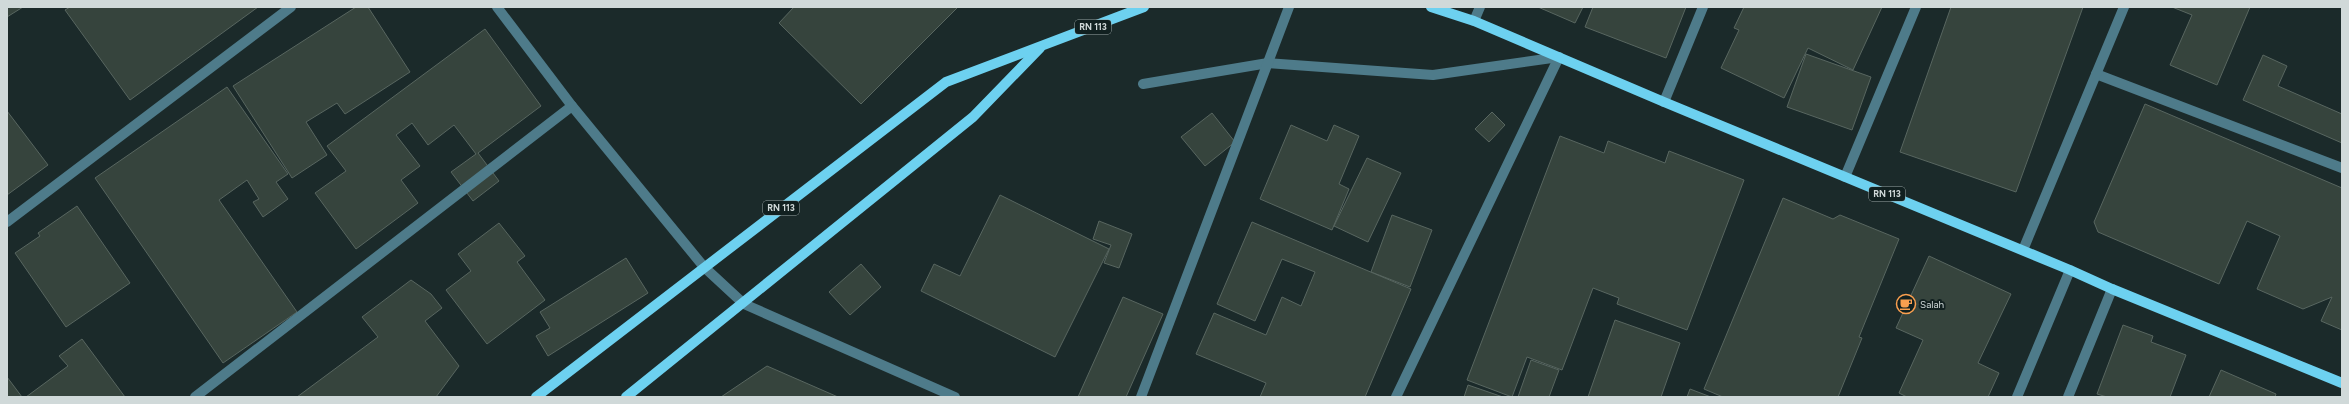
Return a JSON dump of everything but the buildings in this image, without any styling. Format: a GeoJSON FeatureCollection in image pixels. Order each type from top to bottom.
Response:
{"type":"FeatureCollection","features":[{"type":"Feature","properties":{"kind":"main road","name":"RN 113"},"geometry":{"type":"LineString","coordinates":[[536,397],[946,82],[1144,7]]}},
{"type":"Feature","properties":{"kind":"main road","name":"RN 113"},"geometry":{"type":"LineString","coordinates":[[1431,7],[1474,21],[1664,102],[2023,250],[2112,289],[2342,383]]}},
{"type":"Feature","properties":{"kind":"main road","name":"RN 113"},"geometry":{"type":"LineString","coordinates":[[626,397],[744,304],[973,118],[1042,46]]}},
{"type":"Feature","properties":{"kind":"street"},"geometry":{"type":"LineString","coordinates":[[7,222],[291,7]]}},
{"type":"Feature","properties":{"kind":"street"},"geometry":{"type":"LineString","coordinates":[[497,7],[572,106],[704,267],[744,304],[955,397]]}},
{"type":"Feature","properties":{"kind":"street"},"geometry":{"type":"LineString","coordinates":[[1142,397],[1289,7]]}},
{"type":"Feature","properties":{"kind":"street"},"geometry":{"type":"LineString","coordinates":[[1474,21],[1480,7]]}},
{"type":"Feature","properties":{"kind":"street"},"geometry":{"type":"LineString","coordinates":[[1664,102],[1703,7]]}},
{"type":"Feature","properties":{"kind":"street"},"geometry":{"type":"LineString","coordinates":[[1845,176],[1916,7]]}},
{"type":"Feature","properties":{"kind":"street"},"geometry":{"type":"LineString","coordinates":[[2023,250],[2124,7]]}},
{"type":"Feature","properties":{"kind":"street"},"geometry":{"type":"LineString","coordinates":[[1143,84],[1268,63],[1433,75],[1559,57]]}},
{"type":"Feature","properties":{"kind":"street"},"geometry":{"type":"LineString","coordinates":[[1396,397],[1559,57]]}},
{"type":"Feature","properties":{"kind":"street"},"geometry":{"type":"LineString","coordinates":[[2096,74],[2342,168]]}},
{"type":"Feature","properties":{"kind":"street"},"geometry":{"type":"LineString","coordinates":[[195,397],[572,106]]}},
{"type":"Feature","properties":{"kind":"street"},"geometry":{"type":"LineString","coordinates":[[2017,397],[2070,270]]}},
{"type":"Feature","properties":{"kind":"street"},"geometry":{"type":"LineString","coordinates":[[2068,397],[2112,289]]}},
{"type":"Feature","properties":{"kind":"place","name":"Salah"},"geometry":{"type":"Point","coordinates":[1906,304]}}]}
